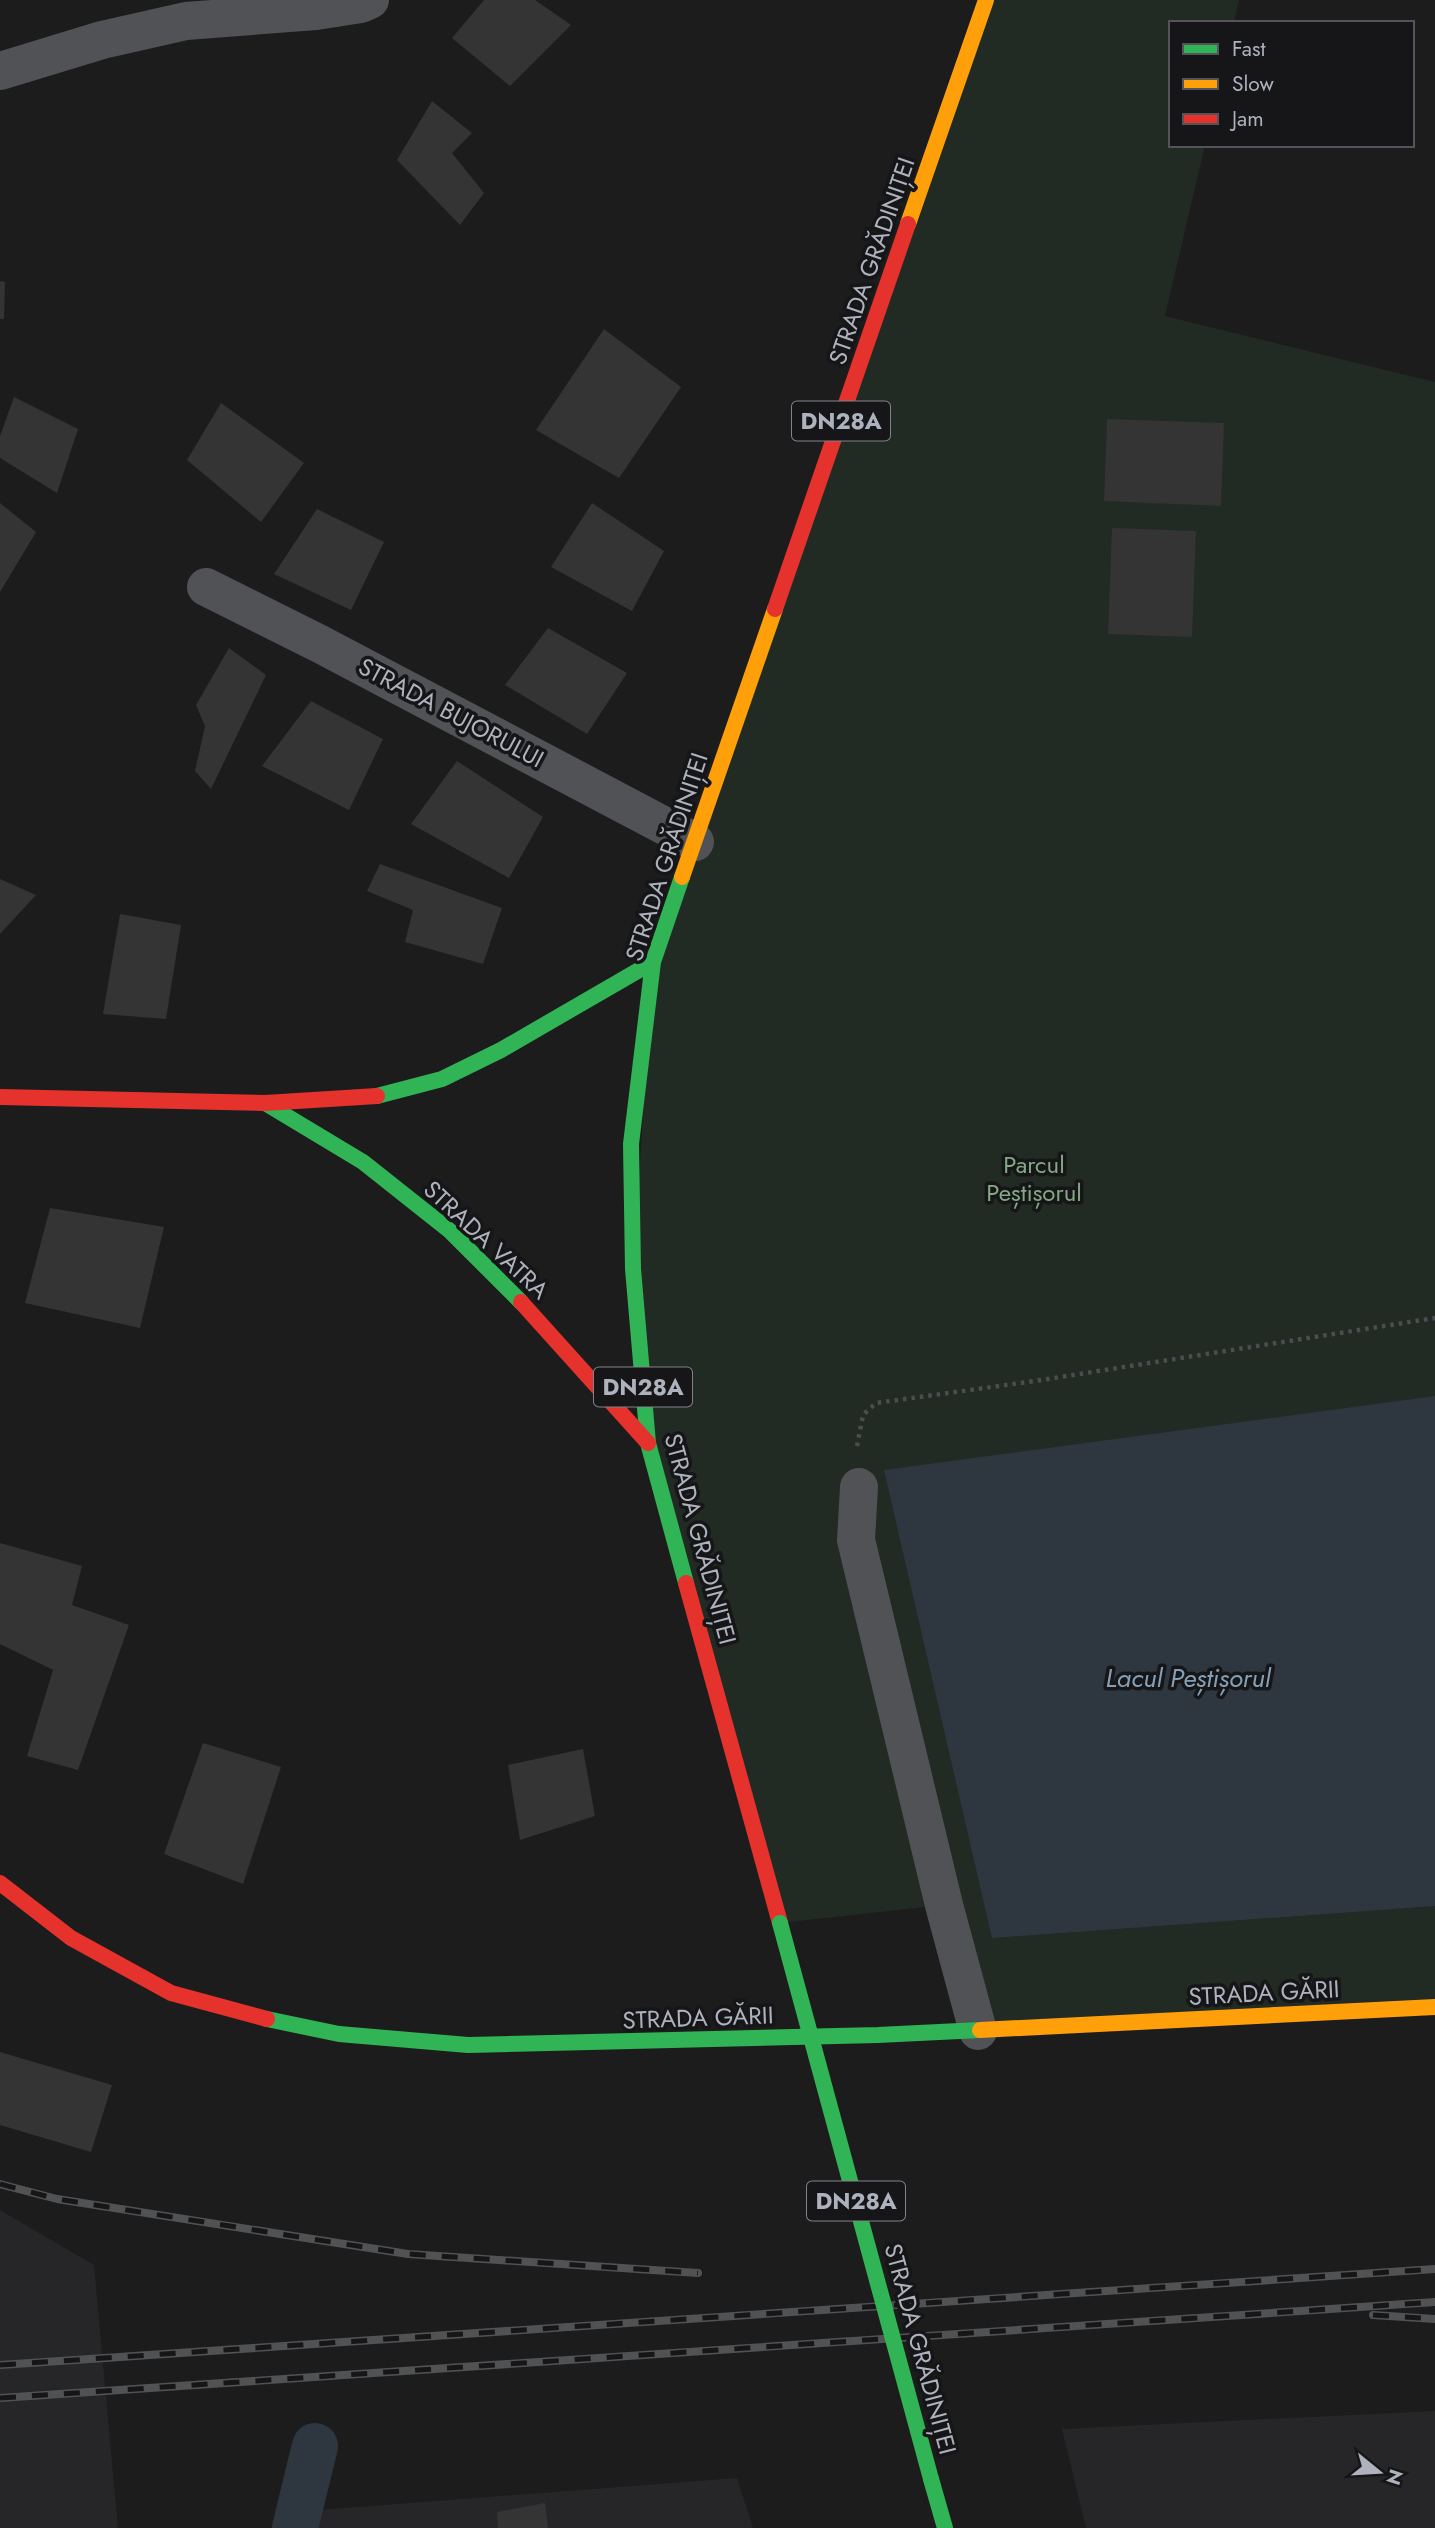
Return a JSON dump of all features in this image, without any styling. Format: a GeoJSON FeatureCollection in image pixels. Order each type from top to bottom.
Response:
{"type":"FeatureCollection","features":[{"type":"Feature","properties":{"kind":"street"},"geometry":{"type":"LineString","coordinates":[[0,71],[102,40],[186,21],[316,11],[361,4],[370,0]]}},
{"type":"Feature","properties":{"kind":"street","name":"STRADA GRĂDINIȚEI"},"geometry":{"type":"LineString","coordinates":[[945,2528],[649,1443],[633,1269],[631,1144],[653,962],[986,0]]}},
{"type":"Feature","properties":{"kind":"street","name":"STRADA BUJORULUI"},"geometry":{"type":"LineString","coordinates":[[206,587],[320,644],[695,842]]}},
{"type":"Feature","properties":{"kind":"street","name":"STRADA VATRA"},"geometry":{"type":"LineString","coordinates":[[0,1097],[265,1103],[369,1098],[442,1079],[501,1050],[653,962]]}},
{"type":"Feature","properties":{"kind":"street","name":"STRADA VATRA"},"geometry":{"type":"LineString","coordinates":[[265,1103],[363,1162],[450,1231],[540,1321],[649,1443]]}},
{"type":"Feature","properties":{"kind":"street"},"geometry":{"type":"LineString","coordinates":[[859,1488],[856,1540],[944,1905],[978,2031]]}},
{"type":"Feature","properties":{"kind":"street","name":"STRADA GĂRII"},"geometry":{"type":"LineString","coordinates":[[0,1883],[71,1938],[171,1993],[251,2016],[339,2034],[468,2045],[878,2035],[1435,2007]]}},
{"type":"Feature","properties":{"kind":"path"},"geometry":{"type":"LineString","coordinates":[[859,1488],[857,1440],[863,1415],[876,1403],[1049,1379],[1435,1318]]}},
{"type":"Feature","properties":{"kind":"shaded area"},"geometry":{"type":"Polygon","coordinates":[[[0,2210],[94,2265],[118,2528],[0,2528],[0,2210]]]}},
{"type":"Feature","properties":{"kind":"shaded area"},"geometry":{"type":"Polygon","coordinates":[[[1435,2411],[1435,2528],[1086,2528],[1062,2429],[1435,2411]]]}},
{"type":"Feature","properties":{"kind":"shaded area"},"geometry":{"type":"Polygon","coordinates":[[[737,2478],[753,2528],[305,2528],[305,2511],[737,2478]]]}},
{"type":"Feature","properties":{"kind":"green space","name":"Parcul Peștișorul"},"geometry":{"type":"Polygon","coordinates":[[[986,0],[1239,0],[1234,21],[1169,21],[1169,147],[1205,147],[1165,316],[1435,382],[1435,2007],[978,2031],[943,1905],[780,1923],[648,1443],[633,1269],[653,962],[986,0]]]}},
{"type":"Feature","properties":{"kind":"water","name":"Lacul Peștișorul"},"geometry":{"type":"Polygon","coordinates":[[[1435,1396],[1435,1906],[992,1938],[884,1470],[1435,1396]]]}},
{"type":"Feature","properties":{"kind":"building"},"geometry":{"type":"Polygon","coordinates":[[[484,0],[535,0],[571,25],[510,86],[452,38],[484,0]]]}},
{"type":"Feature","properties":{"kind":"building"},"geometry":{"type":"Polygon","coordinates":[[[432,101],[472,133],[452,153],[484,193],[460,225],[397,160],[432,101]]]}},
{"type":"Feature","properties":{"kind":"building"},"geometry":{"type":"Polygon","coordinates":[[[0,281],[5,282],[4,319],[0,319],[0,281]]]}},
{"type":"Feature","properties":{"kind":"building"},"geometry":{"type":"Polygon","coordinates":[[[604,329],[681,387],[619,478],[536,430],[604,329]]]}},
{"type":"Feature","properties":{"kind":"building"},"geometry":{"type":"Polygon","coordinates":[[[14,397],[78,429],[57,493],[0,458],[0,436],[14,397]]]}},
{"type":"Feature","properties":{"kind":"building"},"geometry":{"type":"Polygon","coordinates":[[[221,403],[304,463],[261,522],[187,460],[221,403]]]}},
{"type":"Feature","properties":{"kind":"building"},"geometry":{"type":"Polygon","coordinates":[[[1107,419],[1224,423],[1221,506],[1104,501],[1107,419]]]}},
{"type":"Feature","properties":{"kind":"building"},"geometry":{"type":"Polygon","coordinates":[[[0,503],[36,532],[0,592],[0,503]]]}},
{"type":"Feature","properties":{"kind":"building"},"geometry":{"type":"Polygon","coordinates":[[[592,503],[664,551],[632,611],[551,567],[592,503]]]}},
{"type":"Feature","properties":{"kind":"building"},"geometry":{"type":"Polygon","coordinates":[[[317,509],[384,542],[351,610],[274,574],[317,509]]]}},
{"type":"Feature","properties":{"kind":"building"},"geometry":{"type":"Polygon","coordinates":[[[1112,528],[1196,531],[1192,637],[1108,634],[1112,528]]]}},
{"type":"Feature","properties":{"kind":"building"},"geometry":{"type":"Polygon","coordinates":[[[548,628],[627,673],[587,734],[505,685],[548,628]]]}},
{"type":"Feature","properties":{"kind":"building"},"geometry":{"type":"Polygon","coordinates":[[[229,648],[266,675],[211,789],[195,771],[205,726],[196,705],[229,648]]]}},
{"type":"Feature","properties":{"kind":"building"},"geometry":{"type":"Polygon","coordinates":[[[311,701],[383,739],[349,810],[262,766],[311,701]]]}},
{"type":"Feature","properties":{"kind":"building"},"geometry":{"type":"Polygon","coordinates":[[[457,761],[543,817],[509,878],[411,824],[457,761]]]}},
{"type":"Feature","properties":{"kind":"building"},"geometry":{"type":"Polygon","coordinates":[[[380,864],[502,908],[483,964],[405,942],[413,910],[367,891],[380,864]]]}},
{"type":"Feature","properties":{"kind":"building"},"geometry":{"type":"Polygon","coordinates":[[[0,879],[36,895],[0,934],[0,879]]]}},
{"type":"Feature","properties":{"kind":"building"},"geometry":{"type":"Polygon","coordinates":[[[120,914],[181,925],[166,1019],[103,1014],[120,914]]]}},
{"type":"Feature","properties":{"kind":"building"},"geometry":{"type":"Polygon","coordinates":[[[50,1208],[164,1227],[140,1328],[25,1303],[50,1208]]]}},
{"type":"Feature","properties":{"kind":"building"},"geometry":{"type":"Polygon","coordinates":[[[0,1543],[82,1566],[72,1605],[129,1625],[78,1770],[27,1756],[53,1670],[0,1644],[0,1543]]]}},
{"type":"Feature","properties":{"kind":"building"},"geometry":{"type":"Polygon","coordinates":[[[203,1743],[281,1767],[243,1884],[164,1854],[203,1743]]]}},
{"type":"Feature","properties":{"kind":"building"},"geometry":{"type":"Polygon","coordinates":[[[583,1749],[595,1816],[520,1840],[508,1765],[583,1749]]]}},
{"type":"Feature","properties":{"kind":"building"},"geometry":{"type":"Polygon","coordinates":[[[0,2052],[112,2085],[91,2152],[0,2125],[0,2052]]]}},
{"type":"Feature","properties":{"kind":"building"},"geometry":{"type":"Polygon","coordinates":[[[545,2503],[548,2528],[498,2528],[497,2512],[545,2503]]]}},
{"type":"Feature","properties":{"kind":"waterway"},"geometry":{"type":"LineString","coordinates":[[295,2528],[315,2446]]}},
{"type":"Feature","properties":{"kind":"railway"},"geometry":{"type":"LineString","coordinates":[[0,2184],[57,2199],[408,2254],[698,2273]]}},
{"type":"Feature","properties":{"kind":"railway"},"geometry":{"type":"LineString","coordinates":[[0,2365],[1435,2269]]}},
{"type":"Feature","properties":{"kind":"railway"},"geometry":{"type":"LineString","coordinates":[[0,2398],[1435,2302]]}},
{"type":"Feature","properties":{"kind":"railway"},"geometry":{"type":"LineString","coordinates":[[1373,2315],[1435,2319]]}},
{"type":"Feature","properties":{"kind":"traffic: fast"},"geometry":{"type":"LineString","coordinates":[[682,877],[653,962],[631,1144],[633,1269],[648,1443],[686,1583]]}},
{"type":"Feature","properties":{"kind":"traffic: fast"},"geometry":{"type":"LineString","coordinates":[[377,1096],[442,1079],[501,1050],[653,962]]}},
{"type":"Feature","properties":{"kind":"traffic: fast"},"geometry":{"type":"LineString","coordinates":[[265,1103],[363,1162],[450,1231],[521,1302]]}},
{"type":"Feature","properties":{"kind":"traffic: fast"},"geometry":{"type":"LineString","coordinates":[[780,1923],[931,2479]]}},
{"type":"Feature","properties":{"kind":"traffic: fast"},"geometry":{"type":"LineString","coordinates":[[267,2019],[339,2034],[468,2045],[980,2030]]}},
{"type":"Feature","properties":{"kind":"traffic: fast"},"geometry":{"type":"LineString","coordinates":[[931,2479],[945,2528]]}},
{"type":"Feature","properties":{"kind":"traffic: slow"},"geometry":{"type":"LineString","coordinates":[[908,224],[986,0]]}},
{"type":"Feature","properties":{"kind":"traffic: slow"},"geometry":{"type":"LineString","coordinates":[[682,877],[775,609]]}},
{"type":"Feature","properties":{"kind":"traffic: slow"},"geometry":{"type":"LineString","coordinates":[[980,2030],[1435,2007]]}},
{"type":"Feature","properties":{"kind":"traffic: jam"},"geometry":{"type":"LineString","coordinates":[[775,609],[908,224]]}},
{"type":"Feature","properties":{"kind":"traffic: jam"},"geometry":{"type":"LineString","coordinates":[[0,1097],[265,1103],[377,1096]]}},
{"type":"Feature","properties":{"kind":"traffic: jam"},"geometry":{"type":"LineString","coordinates":[[521,1302],[648,1443]]}},
{"type":"Feature","properties":{"kind":"traffic: jam"},"geometry":{"type":"LineString","coordinates":[[686,1583],[780,1923]]}},
{"type":"Feature","properties":{"kind":"traffic: jam"},"geometry":{"type":"LineString","coordinates":[[0,1883],[71,1938],[171,1993],[267,2019]]}}]}
